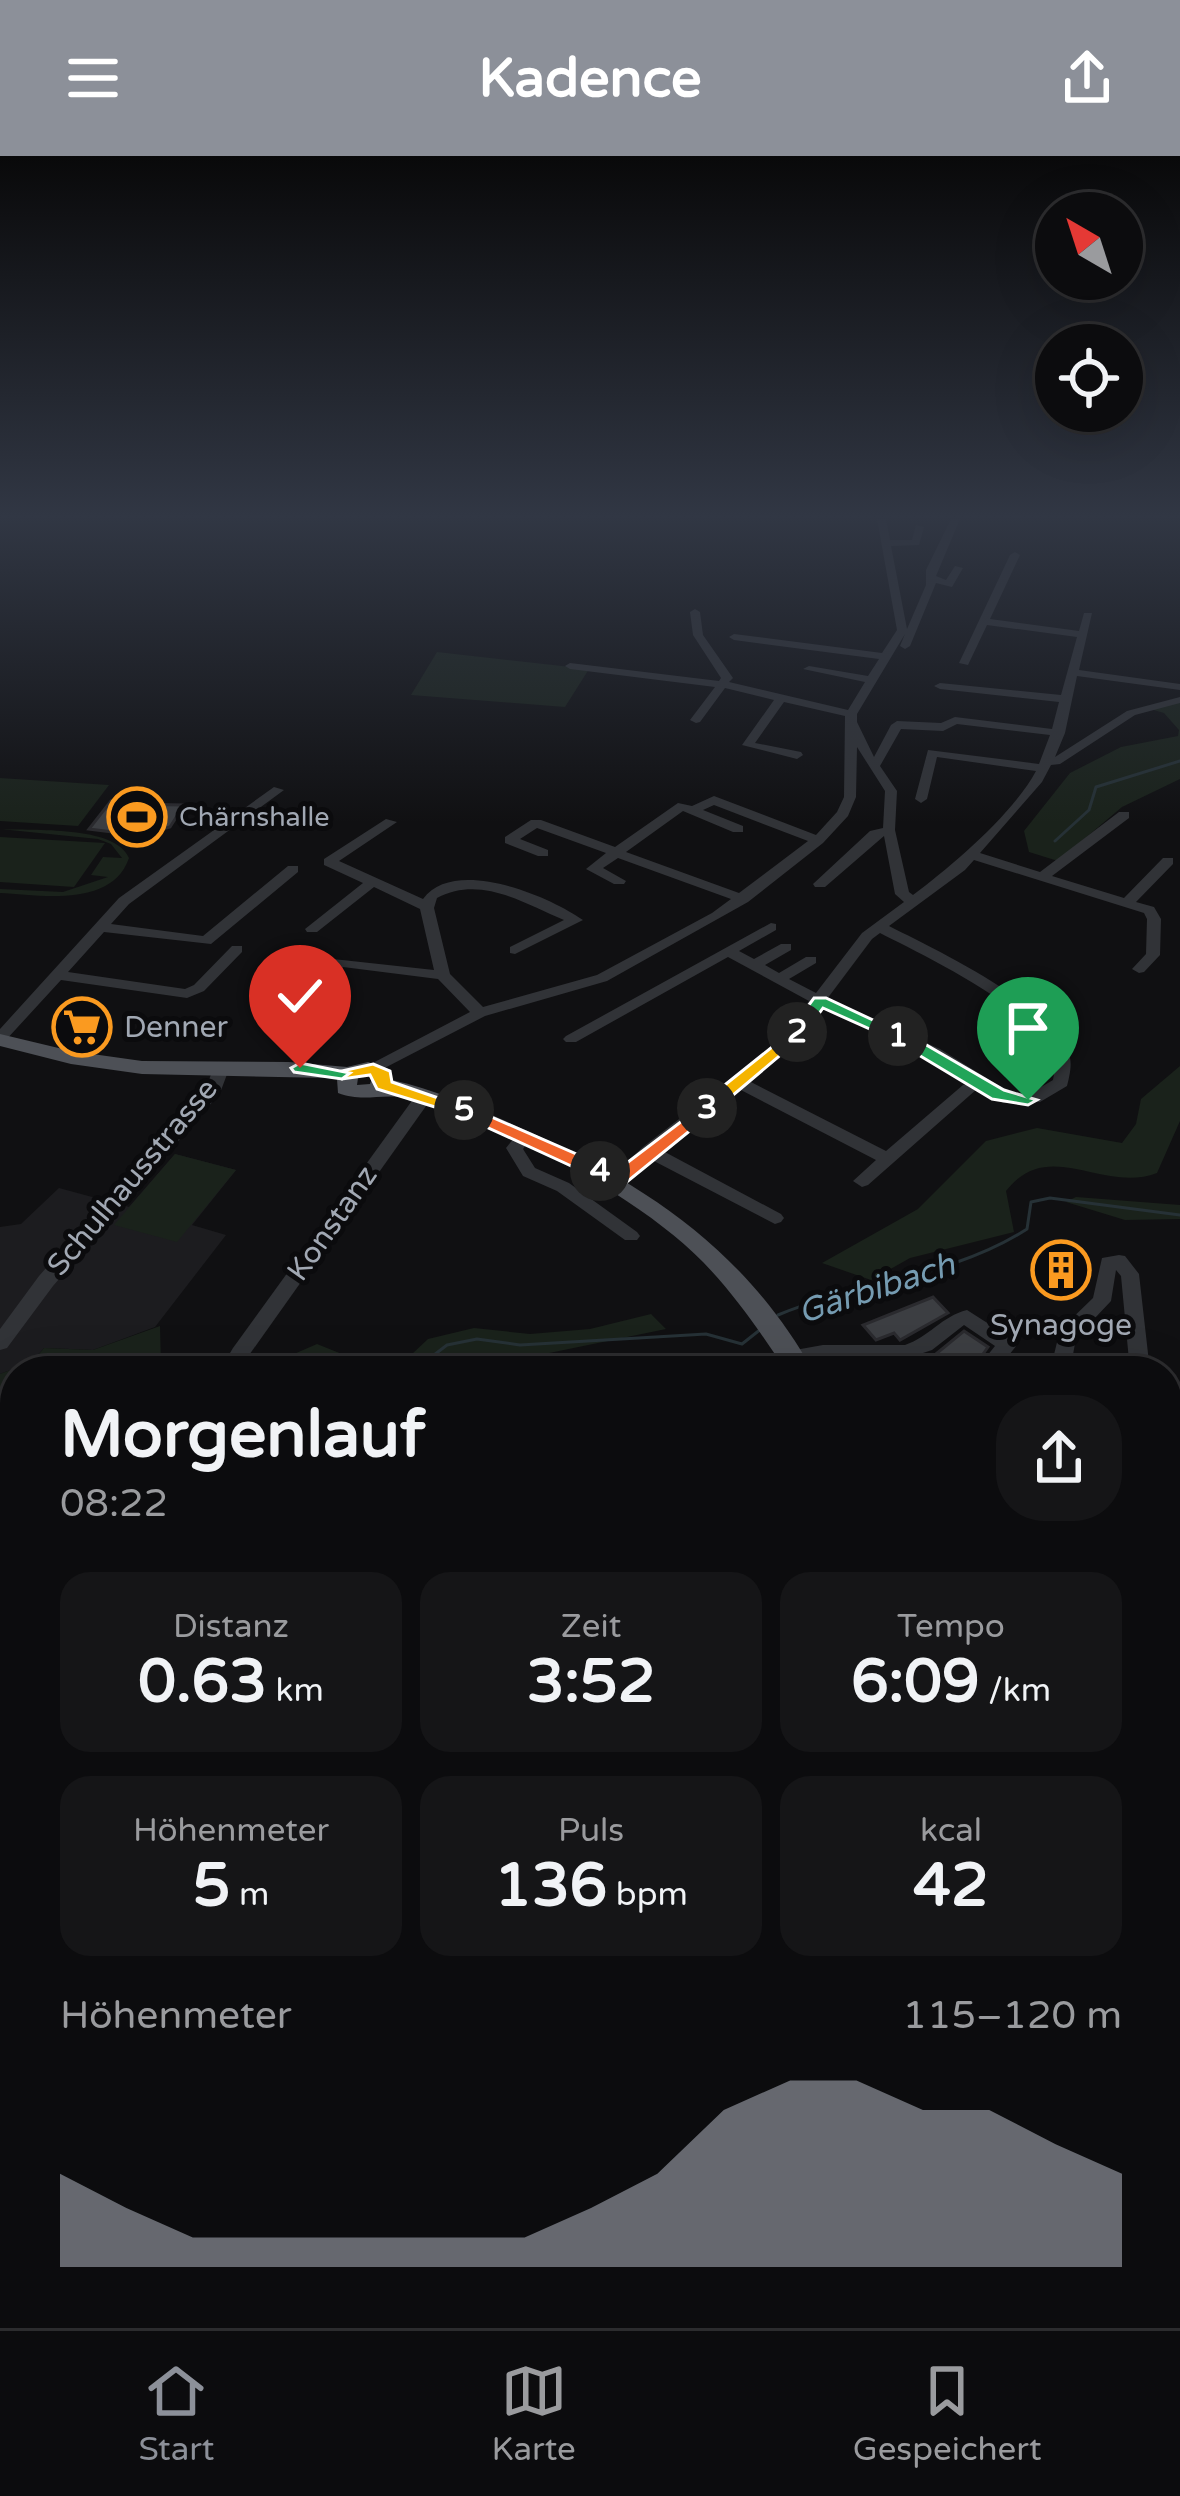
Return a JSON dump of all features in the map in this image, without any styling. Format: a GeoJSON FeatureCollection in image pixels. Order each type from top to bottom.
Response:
{"type":"FeatureCollection","features":[{"type":"Feature","properties":{"kind":"main road"},"geometry":{"type":"LineString","coordinates":[[3,1041],[110,1065],[290,1068],[378,1077],[424,1095],[616,1180],[688,1232],[744,1293],[790,1356]]}},
{"type":"Feature","properties":{"kind":"street"},"geometry":{"type":"LineString","coordinates":[[696,620],[698,634],[725,671],[726,685],[696,719]]}},
{"type":"Feature","properties":{"kind":"street"},"geometry":{"type":"LineString","coordinates":[[891,659],[902,632],[901,620]]}},
{"type":"Feature","properties":{"kind":"street"},"geometry":{"type":"LineString","coordinates":[[378,1077],[480,1012],[602,978],[743,899],[818,840],[843,813],[850,796],[850,718],[914,620]]}},
{"type":"Feature","properties":{"kind":"street"},"geometry":{"type":"LineString","coordinates":[[616,1180],[796,1034],[852,952],[877,926],[971,855],[1046,764],[1059,733],[1086,620]]}},
{"type":"Feature","properties":{"kind":"street"},"geometry":{"type":"LineString","coordinates":[[964,663],[984,621],[1081,634]]}},
{"type":"Feature","properties":{"kind":"street"},"geometry":{"type":"LineString","coordinates":[[734,638],[891,659]]}},
{"type":"Feature","properties":{"kind":"street"},"geometry":{"type":"LineString","coordinates":[[570,666],[726,685],[850,718],[865,753],[891,791],[889,830],[902,894],[912,902]]}},
{"type":"Feature","properties":{"kind":"street"},"geometry":{"type":"LineString","coordinates":[[808,669],[872,680]]}},
{"type":"Feature","properties":{"kind":"street"},"geometry":{"type":"LineString","coordinates":[[1073,672],[1180,687]]}},
{"type":"Feature","properties":{"kind":"street"},"geometry":{"type":"LineString","coordinates":[[940,686],[1067,699]]}},
{"type":"Feature","properties":{"kind":"street"},"geometry":{"type":"LineString","coordinates":[[780,700],[748,745],[797,755]]}},
{"type":"Feature","properties":{"kind":"street"},"geometry":{"type":"LineString","coordinates":[[921,799],[932,753],[1046,764],[1131,713],[1180,700]]}},
{"type":"Feature","properties":{"kind":"street"},"geometry":{"type":"LineString","coordinates":[[874,765],[899,723],[943,727],[957,720],[1059,733]]}},
{"type":"Feature","properties":{"kind":"street"},"geometry":{"type":"LineString","coordinates":[[3,1041],[132,894],[278,790]]}},
{"type":"Feature","properties":{"kind":"street"},"geometry":{"type":"LineString","coordinates":[[698,808],[714,800],[818,840]]}},
{"type":"Feature","properties":{"kind":"street"},"geometry":{"type":"LineString","coordinates":[[619,881],[592,870],[682,806],[739,829]]}},
{"type":"Feature","properties":{"kind":"street"},"geometry":{"type":"LineString","coordinates":[[1042,877],[1124,815]]}},
{"type":"Feature","properties":{"kind":"street"},"geometry":{"type":"LineString","coordinates":[[391,821],[329,862],[426,906]]}},
{"type":"Feature","properties":{"kind":"street"},"geometry":{"type":"LineString","coordinates":[[543,853],[510,840],[536,823],[743,899]]}},
{"type":"Feature","properties":{"kind":"street"},"geometry":{"type":"LineString","coordinates":[[820,884],[848,855],[875,834],[889,830]]}},
{"type":"Feature","properties":{"kind":"street"},"geometry":{"type":"LineString","coordinates":[[971,855],[1149,910],[1154,919],[1153,955],[1139,968]]}},
{"type":"Feature","properties":{"kind":"street"},"geometry":{"type":"LineString","coordinates":[[1128,902],[1168,861]]}},
{"type":"Feature","properties":{"kind":"street"},"geometry":{"type":"LineString","coordinates":[[100,927],[206,940],[293,869]]}},
{"type":"Feature","properties":{"kind":"street"},"geometry":{"type":"LineString","coordinates":[[312,929],[371,883]]}},
{"type":"Feature","properties":{"kind":"street"},"geometry":{"type":"LineString","coordinates":[[480,1012],[443,975],[426,906],[437,890],[479,884],[576,920],[515,950]]}},
{"type":"Feature","properties":{"kind":"street"},"geometry":{"type":"LineString","coordinates":[[728,951],[820,1001],[934,1052],[1009,1099],[1034,1098],[1061,1082],[1066,1064],[1061,1049],[1030,1014],[877,926]]}},
{"type":"Feature","properties":{"kind":"street"},"geometry":{"type":"LineString","coordinates":[[571,1039],[771,927]]}},
{"type":"Feature","properties":{"kind":"street"},"geometry":{"type":"LineString","coordinates":[[754,965],[786,947]]}},
{"type":"Feature","properties":{"kind":"street"},"geometry":{"type":"LineString","coordinates":[[58,975],[187,994],[237,949]]}},
{"type":"Feature","properties":{"kind":"street"},"geometry":{"type":"LineString","coordinates":[[778,979],[811,960]]}},
{"type":"Feature","properties":{"kind":"street"},"geometry":{"type":"LineString","coordinates":[[305,1018],[338,962],[443,975]]}},
{"type":"Feature","properties":{"kind":"street","name":"Schulhausstrasse"},"geometry":{"type":"LineString","coordinates":[[0,1342],[40,1287],[214,1089],[220,1069]]}},
{"type":"Feature","properties":{"kind":"street"},"geometry":{"type":"LineString","coordinates":[[740,1083],[887,1159]]}},
{"type":"Feature","properties":{"kind":"street"},"geometry":{"type":"LineString","coordinates":[[862,1181],[969,1088]]}},
{"type":"Feature","properties":{"kind":"street","name":"Konstanz"},"geometry":{"type":"LineString","coordinates":[[241,1353],[424,1095]]}},
{"type":"Feature","properties":{"kind":"street"},"geometry":{"type":"LineString","coordinates":[[524,1137],[514,1148],[529,1172],[563,1187],[631,1237]]}},
{"type":"Feature","properties":{"kind":"street"},"geometry":{"type":"LineString","coordinates":[[649,1151],[775,1218]]}},
{"type":"Feature","properties":{"kind":"street"},"geometry":{"type":"LineString","coordinates":[[1063,1356],[1067,1335],[1102,1301],[1108,1263],[1119,1261],[1127,1266],[1137,1356]]}},
{"type":"Feature","properties":{"kind":"street"},"geometry":{"type":"LineString","coordinates":[[807,1356],[813,1352],[911,1350],[963,1317],[1004,1340],[1006,1348],[999,1356]]}},
{"type":"Feature","properties":{"kind":"shaded area"},"geometry":{"type":"Polygon","coordinates":[[[437,652],[589,669],[565,707],[411,695],[437,652]]]}},
{"type":"Feature","properties":{"kind":"shaded area"},"geometry":{"type":"Polygon","coordinates":[[[1180,701],[1180,779],[1122,807],[1058,861],[1029,852],[1024,831],[1070,773],[1121,747],[1178,736],[1179,730],[1164,713],[1150,709],[1180,701]]]}},
{"type":"Feature","properties":{"kind":"shaded area"},"geometry":{"type":"Polygon","coordinates":[[[0,778],[109,785],[78,826],[0,821],[0,778]]]}},
{"type":"Feature","properties":{"kind":"shaded area"},"geometry":{"type":"Polygon","coordinates":[[[0,829],[91,835],[121,847],[129,858],[120,874],[91,892],[0,893],[0,889],[63,892],[108,877],[91,875],[103,857],[122,858],[111,844],[98,839],[0,829]]]}},
{"type":"Feature","properties":{"kind":"shaded area"},"geometry":{"type":"Polygon","coordinates":[[[0,837],[105,843],[74,887],[0,882],[0,837]]]}},
{"type":"Feature","properties":{"kind":"shaded area"},"geometry":{"type":"Polygon","coordinates":[[[1180,1066],[1180,1121],[1157,1173],[1137,1178],[1040,1168],[1023,1175],[1006,1191],[1014,1232],[910,1258],[871,1280],[822,1263],[918,1209],[986,1141],[1037,1128],[1122,1143],[1136,1124],[1141,1099],[1180,1066]]]}},
{"type":"Feature","properties":{"kind":"shaded area"},"geometry":{"type":"Polygon","coordinates":[[[175,1154],[236,1170],[192,1225],[226,1235],[155,1327],[93,1350],[44,1348],[37,1356],[0,1356],[0,1227],[21,1224],[59,1188],[129,1207],[175,1154]]]}},
{"type":"Feature","properties":{"kind":"shaded area"},"geometry":{"type":"Polygon","coordinates":[[[175,1154],[236,1170],[177,1242],[114,1225],[175,1154]]]}},
{"type":"Feature","properties":{"kind":"shaded area"},"geometry":{"type":"Polygon","coordinates":[[[1076,1197],[1180,1205],[1180,1219],[1125,1220],[1066,1202],[1076,1197]]]}},
{"type":"Feature","properties":{"kind":"shaded area"},"geometry":{"type":"Polygon","coordinates":[[[651,1314],[666,1329],[535,1356],[410,1356],[428,1339],[474,1328],[530,1334],[590,1329],[651,1314]]]}},
{"type":"Feature","properties":{"kind":"shaded area"},"geometry":{"type":"Polygon","coordinates":[[[160,1326],[161,1356],[37,1356],[44,1348],[93,1350],[160,1326]]]}},
{"type":"Feature","properties":{"kind":"shaded area"},"geometry":{"type":"Polygon","coordinates":[[[317,1344],[347,1356],[289,1356],[317,1344]]]}},
{"type":"Feature","properties":{"kind":"building","name":"Chärnshalle"},"geometry":{"type":"Polygon","coordinates":[[[111,801],[184,805],[170,827],[156,831],[145,828],[128,834],[89,829],[111,801]]]}},
{"type":"Feature","properties":{"kind":"building","name":"Denner"},"geometry":{"type":"Polygon","coordinates":[[[70,1014],[110,1027],[100,1040],[54,1028],[70,1014]]]}},
{"type":"Feature","properties":{"kind":"building"},"geometry":{"type":"Polygon","coordinates":[[[933,1297],[948,1313],[900,1340],[894,1333],[876,1340],[863,1325],[933,1297]]]}},
{"type":"Feature","properties":{"kind":"building"},"geometry":{"type":"Polygon","coordinates":[[[964,1331],[988,1347],[982,1356],[933,1356],[964,1331]]]}},
{"type":"Feature","properties":{"kind":"waterway"},"geometry":{"type":"LineString","coordinates":[[1055,841],[1089,810],[1096,787],[1180,761]]}},
{"type":"Feature","properties":{"kind":"waterway","name":"Gärbibach"},"geometry":{"type":"LineString","coordinates":[[778,1315],[936,1269],[998,1245],[1027,1229],[1031,1202],[1050,1198],[1180,1215]]}},
{"type":"Feature","properties":{"kind":"waterway","name":"Gärbibach"},"geometry":{"type":"LineString","coordinates":[[433,1356],[447,1345],[477,1339],[520,1345],[706,1334],[742,1344],[761,1329]]}},
{"type":"Feature","properties":{"kind":"place","name":"Chärnshalle"},"geometry":{"type":"Point","coordinates":[137,817]}},
{"type":"Feature","properties":{"kind":"place","name":"Denner"},"geometry":{"type":"Point","coordinates":[82,1027]}},
{"type":"Feature","properties":{"kind":"place","name":"Synagoge"},"geometry":{"type":"Point","coordinates":[1061,1270]}},
{"type":"Feature","properties":{"kind":"route"},"geometry":{"type":"LineString","coordinates":[[300,1068],[348,1074],[377,1070],[385,1078],[383,1085],[460,1108],[616,1180],[764,1063],[796,1034],[820,1001],[934,1052],[999,1095],[1028,1100]]}}]}
